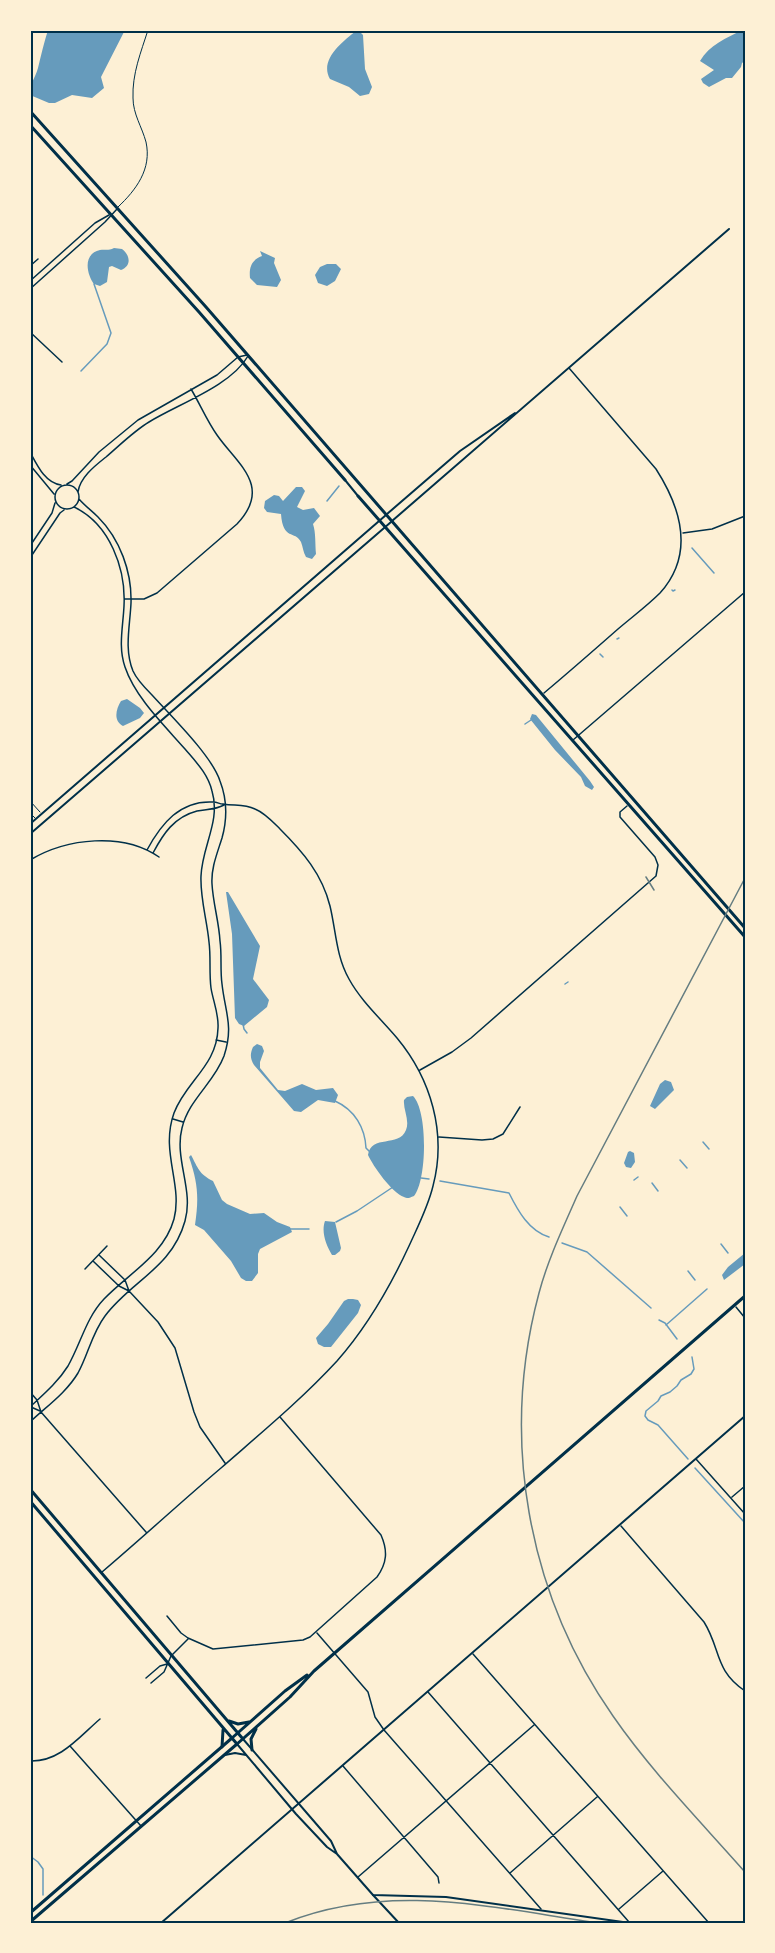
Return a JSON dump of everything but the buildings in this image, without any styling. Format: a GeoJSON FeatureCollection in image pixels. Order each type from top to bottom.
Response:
{"type":"FeatureCollection","features":[{"type":"Feature","properties":{"kind":"main road"},"geometry":{"type":"LineString","coordinates":[[30,111],[248,355],[744,927]]}},
{"type":"Feature","properties":{"kind":"main road"},"geometry":{"type":"LineString","coordinates":[[30,125],[238,357],[745,937]]}},
{"type":"Feature","properties":{"kind":"main road"},"geometry":{"type":"LineString","coordinates":[[30,834],[729,229]]}},
{"type":"Feature","properties":{"kind":"main road"},"geometry":{"type":"LineString","coordinates":[[30,824],[468,444],[522,408]]}},
{"type":"Feature","properties":{"kind":"main road"},"geometry":{"type":"LineString","coordinates":[[240,642],[246,648]]}},
{"type":"Feature","properties":{"kind":"main road"},"geometry":{"type":"LineString","coordinates":[[30,1922],[243,1739],[334,1653],[745,1296]]}},
{"type":"Feature","properties":{"kind":"main road"},"geometry":{"type":"LineString","coordinates":[[161,1923],[745,1416]]}},
{"type":"Feature","properties":{"kind":"main road"},"geometry":{"type":"LineString","coordinates":[[30,1489],[331,1841],[337,1854]]}},
{"type":"Feature","properties":{"kind":"main road"},"geometry":{"type":"LineString","coordinates":[[30,1501],[292,1809],[327,1847],[337,1854],[399,1923]]}},
{"type":"Feature","properties":{"kind":"main road"},"geometry":{"type":"LineString","coordinates":[[30,1913],[285,1691],[314,1671]]}},
{"type":"Feature","properties":{"kind":"main road"},"geometry":{"type":"LineString","coordinates":[[226,1720],[238,1724],[250,1722]]}},
{"type":"Feature","properties":{"kind":"main road"},"geometry":{"type":"LineString","coordinates":[[252,1750],[251,1739],[258,1725]]}},
{"type":"Feature","properties":{"kind":"main road"},"geometry":{"type":"LineString","coordinates":[[222,1747],[223,1728]]}},
{"type":"Feature","properties":{"kind":"main road"},"geometry":{"type":"LineString","coordinates":[[223,1756],[235,1753],[246,1755]]}},
{"type":"Feature","properties":{"kind":"main road"},"geometry":{"type":"LineString","coordinates":[[373,1895],[446,1897],[630,1923]]}},
{"type":"Feature","properties":{"kind":"street"},"geometry":{"type":"LineString","coordinates":[[30,289],[117,209]]}},
{"type":"Feature","properties":{"kind":"street"},"geometry":{"type":"LineString","coordinates":[[30,280],[101,218],[110,215]]}},
{"type":"Feature","properties":{"kind":"street"},"geometry":{"type":"LineString","coordinates":[[30,266],[38,259]]}},
{"type":"Feature","properties":{"kind":"street"},"geometry":{"type":"LineString","coordinates":[[30,332],[62,362]]}},
{"type":"Feature","properties":{"kind":"street"},"geometry":{"type":"LineString","coordinates":[[30,452],[53,483],[67,484],[99,452],[138,420],[217,375],[238,357],[248,355]]}},
{"type":"Feature","properties":{"kind":"street"},"geometry":{"type":"LineString","coordinates":[[30,1422],[71,1382],[104,1317],[169,1255],[175,1245],[187,1214],[187,1192],[180,1149],[184,1122],[193,1101],[218,1068],[227,1042],[228,1016],[221,979],[220,940],[213,892],[213,867],[226,818],[221,784],[213,766],[135,676],[129,660],[131,599],[126,565],[116,540],[98,516],[79,499],[78,492],[81,483],[96,465],[142,426],[216,385],[243,363],[248,355]]}},
{"type":"Feature","properties":{"kind":"street"},"geometry":{"type":"LineString","coordinates":[[543,694],[662,590],[676,565],[682,533],[668,486],[656,469],[568,368]]}},
{"type":"Feature","properties":{"kind":"street"},"geometry":{"type":"LineString","coordinates":[[125,599],[150,597],[162,589],[237,524],[250,503],[252,488],[247,472],[216,434],[191,389]]}},
{"type":"Feature","properties":{"kind":"street"},"geometry":{"type":"LineString","coordinates":[[30,465],[54,495]]}},
{"type":"Feature","properties":{"kind":"street"},"geometry":{"type":"LineString","coordinates":[[67,484],[73,486],[78,492]]}},
{"type":"Feature","properties":{"kind":"street"},"geometry":{"type":"LineString","coordinates":[[30,546],[52,513],[55,506],[54,495],[62,485]]}},
{"type":"Feature","properties":{"kind":"street"},"geometry":{"type":"LineString","coordinates":[[54,499],[58,506],[65,509]]}},
{"type":"Feature","properties":{"kind":"street"},"geometry":{"type":"LineString","coordinates":[[74,507],[79,499]]}},
{"type":"Feature","properties":{"kind":"street"},"geometry":{"type":"LineString","coordinates":[[30,558],[65,509],[74,507],[95,522],[109,542],[121,569],[125,599],[121,643],[123,663],[137,692],[205,774],[214,801],[211,835],[200,877],[209,941],[211,988],[218,1021],[216,1040],[210,1059],[180,1101],[172,1119],[169,1153],[176,1196],[174,1217],[165,1240],[156,1251],[96,1308],[64,1373],[30,1406],[41,1412],[147,1532]]}},
{"type":"Feature","properties":{"kind":"street"},"geometry":{"type":"LineString","coordinates":[[682,533],[712,529],[745,516]]}},
{"type":"Feature","properties":{"kind":"street"},"geometry":{"type":"LineString","coordinates":[[572,740],[745,592]]}},
{"type":"Feature","properties":{"kind":"street"},"geometry":{"type":"LineString","coordinates":[[102,1572],[280,1417],[339,1359],[376,1309],[401,1264],[429,1201],[436,1176],[438,1137],[430,1098],[419,1071],[407,1051],[349,979],[339,958],[326,894],[320,878],[308,860],[263,813],[243,805],[225,805],[214,801],[192,806],[174,814],[160,827],[147,850]]}},
{"type":"Feature","properties":{"kind":"street"},"geometry":{"type":"LineString","coordinates":[[419,1071],[465,1043],[656,876],[658,865],[655,857],[620,818],[620,812],[628,804]]}},
{"type":"Feature","properties":{"kind":"street"},"geometry":{"type":"LineString","coordinates":[[153,853],[164,834],[179,819],[196,812],[215,810],[225,805]]}},
{"type":"Feature","properties":{"kind":"street"},"geometry":{"type":"LineString","coordinates":[[30,860],[55,849],[95,842],[118,842],[147,850],[159,857]]}},
{"type":"Feature","properties":{"kind":"street"},"geometry":{"type":"LineString","coordinates":[[216,1040],[227,1042]]}},
{"type":"Feature","properties":{"kind":"street"},"geometry":{"type":"LineString","coordinates":[[438,1137],[493,1139],[503,1134],[520,1107]]}},
{"type":"Feature","properties":{"kind":"street"},"geometry":{"type":"LineString","coordinates":[[172,1119],[184,1122]]}},
{"type":"Feature","properties":{"kind":"street"},"geometry":{"type":"LineString","coordinates":[[85,1269],[107,1246]]}},
{"type":"Feature","properties":{"kind":"street"},"geometry":{"type":"LineString","coordinates":[[99,1255],[125,1280],[129,1291]]}},
{"type":"Feature","properties":{"kind":"street"},"geometry":{"type":"LineString","coordinates":[[93,1261],[119,1286],[129,1291],[158,1322],[175,1348],[200,1427],[226,1464]]}},
{"type":"Feature","properties":{"kind":"street"},"geometry":{"type":"LineString","coordinates":[[734,1305],[745,1318]]}},
{"type":"Feature","properties":{"kind":"street"},"geometry":{"type":"LineString","coordinates":[[30,1392],[37,1400],[41,1412]]}},
{"type":"Feature","properties":{"kind":"street"},"geometry":{"type":"LineString","coordinates":[[167,1616],[188,1638],[204,1646],[220,1650],[303,1640],[316,1632],[377,1577],[384,1565],[386,1551],[381,1535],[280,1417]]}},
{"type":"Feature","properties":{"kind":"street"},"geometry":{"type":"LineString","coordinates":[[696,1459],[745,1514]]}},
{"type":"Feature","properties":{"kind":"street"},"geometry":{"type":"LineString","coordinates":[[731,1498],[745,1486]]}},
{"type":"Feature","properties":{"kind":"street"},"geometry":{"type":"LineString","coordinates":[[620,1525],[704,1622],[710,1630],[721,1666],[728,1676],[745,1691]]}},
{"type":"Feature","properties":{"kind":"street"},"geometry":{"type":"LineString","coordinates":[[316,1632],[368,1692],[375,1717],[384,1730],[542,1910]]}},
{"type":"Feature","properties":{"kind":"street"},"geometry":{"type":"LineString","coordinates":[[151,1683],[164,1672],[171,1656],[188,1638]]}},
{"type":"Feature","properties":{"kind":"street"},"geometry":{"type":"LineString","coordinates":[[472,1653],[709,1923]]}},
{"type":"Feature","properties":{"kind":"street"},"geometry":{"type":"LineString","coordinates":[[146,1678],[160,1666],[168,1664]]}},
{"type":"Feature","properties":{"kind":"street"},"geometry":{"type":"LineString","coordinates":[[428,1692],[630,1923]]}},
{"type":"Feature","properties":{"kind":"street"},"geometry":{"type":"LineString","coordinates":[[30,1761],[51,1758],[64,1752],[100,1719]]}},
{"type":"Feature","properties":{"kind":"street"},"geometry":{"type":"LineString","coordinates":[[358,1878],[535,1725]]}},
{"type":"Feature","properties":{"kind":"street"},"geometry":{"type":"LineString","coordinates":[[70,1746],[141,1826]]}},
{"type":"Feature","properties":{"kind":"street"},"geometry":{"type":"LineString","coordinates":[[343,1766],[438,1877],[439,1883]]}},
{"type":"Feature","properties":{"kind":"street"},"geometry":{"type":"LineString","coordinates":[[510,1873],[598,1797]]}},
{"type":"Feature","properties":{"kind":"street"},"geometry":{"type":"LineString","coordinates":[[618,1909],[663,1871]]}},
{"type":"Feature","properties":{"kind":"lane"},"geometry":{"type":"LineString","coordinates":[[117,209],[137,188],[146,166],[146,142],[136,116],[133,98],[135,67],[148,30]]}},
{"type":"Feature","properties":{"kind":"lane"},"geometry":{"type":"LineString","coordinates":[[30,801],[41,814],[42,823]]}},
{"type":"Feature","properties":{"kind":"lane"},"geometry":{"type":"LineString","coordinates":[[30,813],[35,819]]}},
{"type":"Feature","properties":{"kind":"water"},"geometry":{"type":"Polygon","coordinates":[[[48,30],[125,30],[101,77],[104,88],[92,98],[72,95],[55,103],[49,103],[30,95],[48,30]]]}},
{"type":"Feature","properties":{"kind":"water"},"geometry":{"type":"Polygon","coordinates":[[[745,30],[745,61],[732,78],[726,78],[709,87],[701,79],[714,70],[700,61],[713,46],[745,30]]]}},
{"type":"Feature","properties":{"kind":"water"},"geometry":{"type":"Polygon","coordinates":[[[356,31],[363,35],[365,69],[372,87],[369,94],[360,96],[349,87],[330,79],[327,72],[327,65],[334,52],[356,31]]]}},
{"type":"Feature","properties":{"kind":"water"},"geometry":{"type":"Polygon","coordinates":[[[122,249],[127,254],[129,260],[127,266],[121,270],[109,267],[107,282],[100,286],[94,284],[88,270],[90,256],[100,250],[122,249]]]}},
{"type":"Feature","properties":{"kind":"water"},"geometry":{"type":"Polygon","coordinates":[[[260,251],[275,258],[274,263],[281,280],[277,287],[257,285],[250,278],[252,265],[262,256],[260,251]]]}},
{"type":"Feature","properties":{"kind":"water"},"geometry":{"type":"Polygon","coordinates":[[[336,264],[341,269],[335,281],[327,286],[318,283],[315,275],[320,267],[336,264]]]}},
{"type":"Feature","properties":{"kind":"water"},"geometry":{"type":"Polygon","coordinates":[[[296,487],[302,487],[305,491],[297,507],[303,510],[314,508],[320,516],[313,524],[316,554],[312,559],[306,557],[298,538],[284,528],[281,514],[267,512],[264,508],[265,501],[274,495],[279,496],[283,501],[296,487]]]}},
{"type":"Feature","properties":{"kind":"water"},"geometry":{"type":"Polygon","coordinates":[[[127,699],[144,713],[140,718],[123,726],[118,721],[117,711],[121,701],[127,699]]]}},
{"type":"Feature","properties":{"kind":"water"},"geometry":{"type":"Polygon","coordinates":[[[532,714],[536,715],[590,781],[594,787],[592,790],[585,786],[581,777],[530,719],[532,714]]]}},
{"type":"Feature","properties":{"kind":"water"},"geometry":{"type":"Polygon","coordinates":[[[226,892],[260,946],[253,979],[269,1000],[267,1007],[244,1026],[239,1024],[235,1018],[232,934],[226,892]]]}},
{"type":"Feature","properties":{"kind":"water"},"geometry":{"type":"Polygon","coordinates":[[[257,1044],[262,1046],[264,1051],[260,1068],[278,1090],[285,1091],[302,1084],[316,1090],[333,1088],[338,1095],[335,1103],[318,1100],[301,1112],[294,1111],[254,1065],[251,1054],[253,1047],[257,1044]]]}},
{"type":"Feature","properties":{"kind":"water"},"geometry":{"type":"Polygon","coordinates":[[[665,1080],[671,1082],[674,1090],[655,1109],[650,1106],[660,1084],[665,1080]]]}},
{"type":"Feature","properties":{"kind":"water"},"geometry":{"type":"Polygon","coordinates":[[[413,1096],[421,1116],[424,1146],[418,1188],[414,1196],[408,1198],[389,1185],[368,1155],[374,1145],[398,1139],[406,1130],[404,1100],[413,1096]]]}},
{"type":"Feature","properties":{"kind":"water"},"geometry":{"type":"Polygon","coordinates":[[[630,1151],[634,1153],[635,1162],[631,1168],[626,1167],[624,1163],[630,1151]]]}},
{"type":"Feature","properties":{"kind":"water"},"geometry":{"type":"Polygon","coordinates":[[[191,1155],[202,1173],[213,1181],[222,1200],[227,1204],[250,1214],[264,1213],[290,1227],[292,1232],[260,1249],[258,1273],[252,1281],[241,1278],[231,1261],[204,1230],[195,1225],[197,1191],[189,1157],[191,1155]]]}},
{"type":"Feature","properties":{"kind":"water"},"geometry":{"type":"Polygon","coordinates":[[[325,1221],[335,1222],[341,1248],[335,1255],[332,1255],[325,1238],[325,1221]]]}},
{"type":"Feature","properties":{"kind":"water"},"geometry":{"type":"Polygon","coordinates":[[[745,1253],[745,1264],[724,1280],[722,1275],[728,1267],[745,1253]]]}},
{"type":"Feature","properties":{"kind":"water"},"geometry":{"type":"Polygon","coordinates":[[[358,1300],[361,1305],[358,1313],[331,1347],[318,1344],[316,1338],[344,1301],[358,1300]]]}},
{"type":"Feature","properties":{"kind":"waterway"},"geometry":{"type":"LineString","coordinates":[[81,371],[107,344],[111,333],[94,284]]}},
{"type":"Feature","properties":{"kind":"waterway"},"geometry":{"type":"LineString","coordinates":[[327,501],[339,486]]}},
{"type":"Feature","properties":{"kind":"waterway"},"geometry":{"type":"LineString","coordinates":[[692,548],[714,573]]}},
{"type":"Feature","properties":{"kind":"waterway"},"geometry":{"type":"LineString","coordinates":[[600,654],[603,657]]}},
{"type":"Feature","properties":{"kind":"waterway"},"geometry":{"type":"LineString","coordinates":[[525,724],[531,720]]}},
{"type":"Feature","properties":{"kind":"waterway"},"geometry":{"type":"LineString","coordinates":[[243,1024],[247,1033]]}},
{"type":"Feature","properties":{"kind":"waterway"},"geometry":{"type":"LineString","coordinates":[[335,1101],[348,1109],[358,1120],[364,1133],[366,1148],[369,1151]]}},
{"type":"Feature","properties":{"kind":"waterway"},"geometry":{"type":"LineString","coordinates":[[703,1142],[709,1149]]}},
{"type":"Feature","properties":{"kind":"waterway"},"geometry":{"type":"LineString","coordinates":[[680,1160],[687,1168]]}},
{"type":"Feature","properties":{"kind":"waterway"},"geometry":{"type":"LineString","coordinates":[[634,1180],[638,1177]]}},
{"type":"Feature","properties":{"kind":"waterway"},"geometry":{"type":"LineString","coordinates":[[421,1178],[429,1179]]}},
{"type":"Feature","properties":{"kind":"waterway"},"geometry":{"type":"LineString","coordinates":[[440,1181],[509,1193],[530,1225],[549,1237]]}},
{"type":"Feature","properties":{"kind":"waterway"},"geometry":{"type":"LineString","coordinates":[[652,1183],[658,1191]]}},
{"type":"Feature","properties":{"kind":"waterway"},"geometry":{"type":"LineString","coordinates":[[336,1222],[393,1187]]}},
{"type":"Feature","properties":{"kind":"waterway"},"geometry":{"type":"LineString","coordinates":[[620,1207],[627,1216]]}},
{"type":"Feature","properties":{"kind":"waterway"},"geometry":{"type":"LineString","coordinates":[[290,1229],[309,1229]]}},
{"type":"Feature","properties":{"kind":"waterway"},"geometry":{"type":"LineString","coordinates":[[562,1243],[587,1252],[651,1308]]}},
{"type":"Feature","properties":{"kind":"waterway"},"geometry":{"type":"LineString","coordinates":[[721,1244],[728,1253]]}},
{"type":"Feature","properties":{"kind":"waterway"},"geometry":{"type":"LineString","coordinates":[[688,1271],[695,1280]]}},
{"type":"Feature","properties":{"kind":"waterway"},"geometry":{"type":"LineString","coordinates":[[666,1325],[707,1289]]}},
{"type":"Feature","properties":{"kind":"waterway"},"geometry":{"type":"LineString","coordinates":[[659,1320],[665,1323],[677,1339]]}},
{"type":"Feature","properties":{"kind":"waterway"},"geometry":{"type":"LineString","coordinates":[[688,1459],[658,1425],[645,1416],[646,1411],[661,1396],[670,1392],[681,1380],[691,1374],[694,1369],[692,1357]]}},
{"type":"Feature","properties":{"kind":"waterway"},"geometry":{"type":"LineString","coordinates":[[695,1468],[745,1523]]}},
{"type":"Feature","properties":{"kind":"waterway"},"geometry":{"type":"LineString","coordinates":[[30,1856],[43,1869],[43,1895]]}},
{"type":"Feature","properties":{"kind":"railway"},"geometry":{"type":"LineString","coordinates":[[646,877],[654,890]]}},
{"type":"Feature","properties":{"kind":"railway"},"geometry":{"type":"LineString","coordinates":[[745,878],[577,1196],[561,1232],[539,1293],[527,1348],[522,1403],[523,1458],[529,1513],[542,1566],[560,1618],[584,1668],[613,1716],[643,1757],[745,1872]]}},
{"type":"Feature","properties":{"kind":"railway"},"geometry":{"type":"LineString","coordinates":[[285,1923],[324,1910],[363,1903],[402,1901],[480,1905],[599,1923]]}}]}
